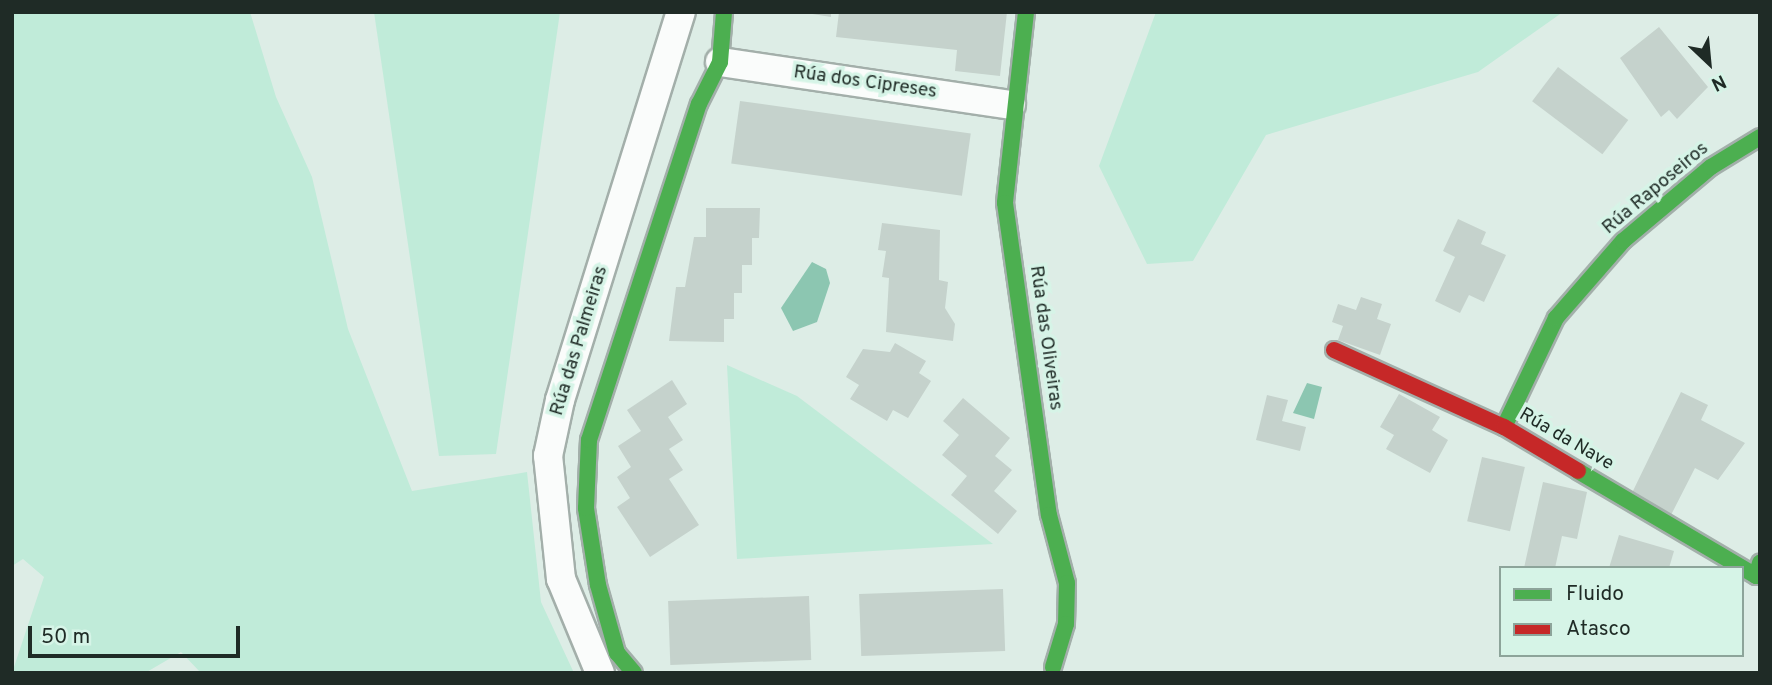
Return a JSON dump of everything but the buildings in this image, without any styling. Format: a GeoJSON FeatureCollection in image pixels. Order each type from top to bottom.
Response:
{"type":"FeatureCollection","features":[{"type":"Feature","properties":{"kind":"street","name":"Rúa das Palmeiras"},"geometry":{"type":"LineString","coordinates":[[615,668],[561,579],[548,456],[560,400],[681,12]]}},
{"type":"Feature","properties":{"kind":"street","name":"Rúa das Palmeiras"},"geometry":{"type":"LineString","coordinates":[[615,668],[586,508],[589,440],[699,104],[720,62],[724,12]]}},
{"type":"Feature","properties":{"kind":"street","name":"Rúa das Oliveiras"},"geometry":{"type":"LineString","coordinates":[[1026,12],[1010,105],[1005,204],[1049,515],[1067,583],[1066,624],[1052,671]]}},
{"type":"Feature","properties":{"kind":"street","name":"Rúa dos Cipreses"},"geometry":{"type":"LineString","coordinates":[[720,62],[1010,105]]}},
{"type":"Feature","properties":{"kind":"street","name":"Rúa Raposeiros"},"geometry":{"type":"LineString","coordinates":[[1504,427],[1556,318],[1623,241],[1712,167],[1760,137]]}},
{"type":"Feature","properties":{"kind":"street","name":"Rúa da Nave"},"geometry":{"type":"LineString","coordinates":[[1334,350],[1504,427],[1739,566]]}},
{"type":"Feature","properties":{"kind":"street","name":"Rúa da Nave"},"geometry":{"type":"LineString","coordinates":[[1744,569],[1756,576],[1760,563]]}},
{"type":"Feature","properties":{"kind":"shaded area"},"geometry":{"type":"Polygon","coordinates":[[[12,12],[250,12],[276,97],[312,177],[348,329],[412,491],[527,472],[541,602],[574,673],[201,673],[181,652],[145,673],[12,673],[44,577],[23,559],[12,566],[12,12]]]}},
{"type":"Feature","properties":{"kind":"shaded area"},"geometry":{"type":"Polygon","coordinates":[[[374,12],[560,12],[496,454],[439,456],[374,12]]]}},
{"type":"Feature","properties":{"kind":"shaded area"},"geometry":{"type":"Polygon","coordinates":[[[1156,12],[1563,12],[1478,72],[1266,135],[1193,261],[1147,264],[1099,166],[1156,12]]]}},
{"type":"Feature","properties":{"kind":"shaded area"},"geometry":{"type":"Polygon","coordinates":[[[812,262],[826,269],[830,283],[817,322],[793,331],[781,308],[812,262]]]}},
{"type":"Feature","properties":{"kind":"shaded area"},"geometry":{"type":"Polygon","coordinates":[[[727,365],[797,396],[993,544],[737,559],[727,365]]]}},
{"type":"Feature","properties":{"kind":"shaded area"},"geometry":{"type":"Polygon","coordinates":[[[1307,383],[1322,387],[1314,419],[1293,413],[1307,383]]]}},
{"type":"Feature","properties":{"kind":"traffic: fast"},"geometry":{"type":"LineString","coordinates":[[634,673],[617,653],[598,585],[586,508],[589,440],[699,104],[720,62],[724,12]]}},
{"type":"Feature","properties":{"kind":"traffic: fast"},"geometry":{"type":"LineString","coordinates":[[1026,12],[1005,203],[1049,515],[1067,583],[1066,624],[1053,667]]}},
{"type":"Feature","properties":{"kind":"traffic: fast"},"geometry":{"type":"LineString","coordinates":[[1504,427],[1556,318],[1623,241],[1711,167],[1760,137]]}},
{"type":"Feature","properties":{"kind":"traffic: fast"},"geometry":{"type":"LineString","coordinates":[[1578,471],[1739,566]]}},
{"type":"Feature","properties":{"kind":"traffic: fast"},"geometry":{"type":"LineString","coordinates":[[1744,569],[1756,576],[1760,563]]}},
{"type":"Feature","properties":{"kind":"traffic: jam"},"geometry":{"type":"LineString","coordinates":[[1334,350],[1504,427],[1578,471]]}}]}
